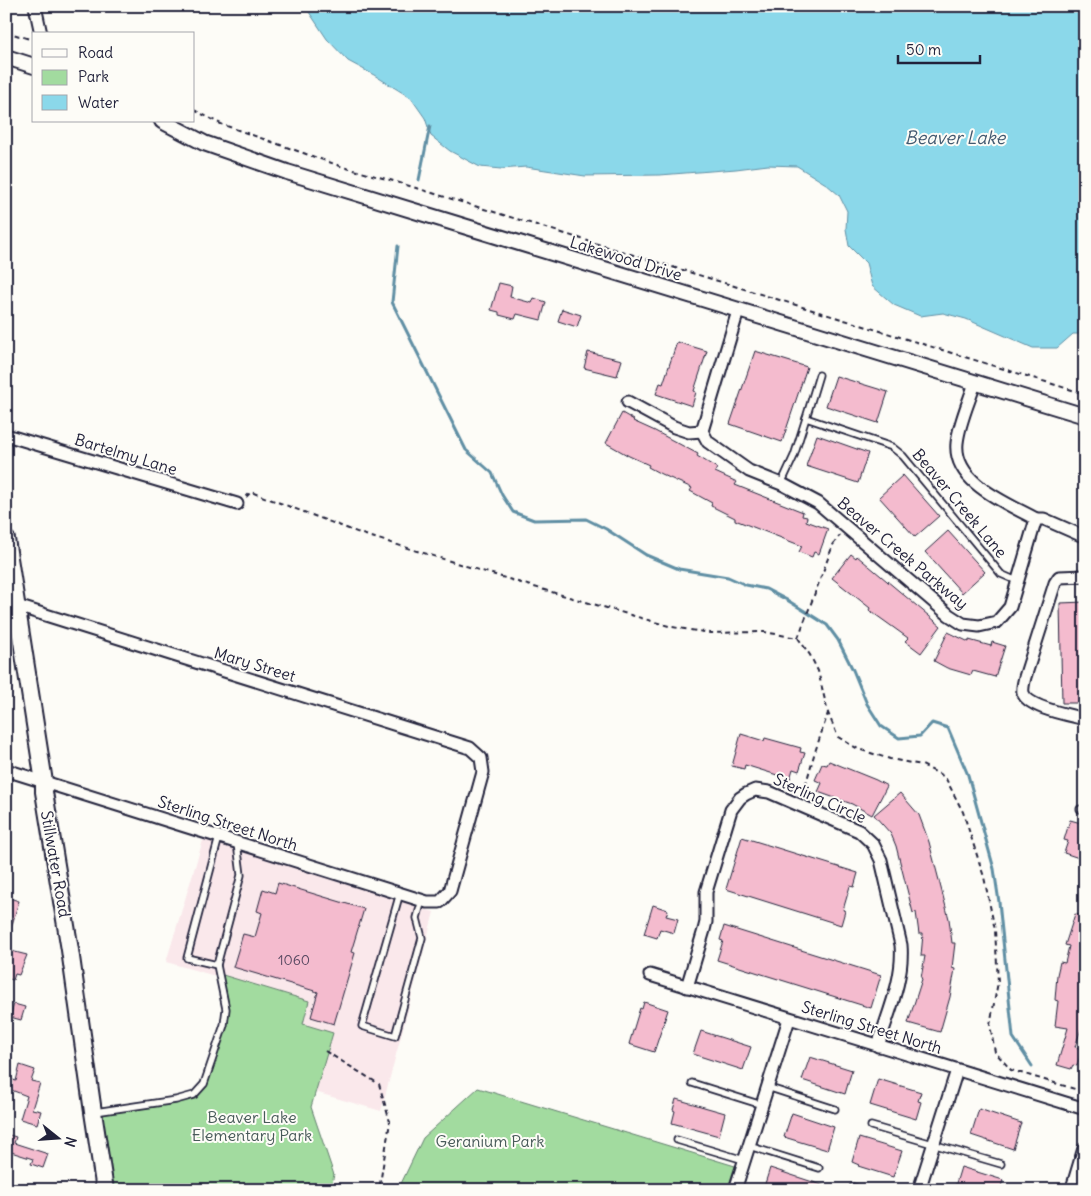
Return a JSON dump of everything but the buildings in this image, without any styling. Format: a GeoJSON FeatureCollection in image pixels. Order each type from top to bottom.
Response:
{"type":"FeatureCollection","features":[{"type":"Feature","properties":{"kind":"main road","name":"Stillwater Road"},"geometry":{"type":"LineString","coordinates":[[6,539],[105,1190]]}},
{"type":"Feature","properties":{"kind":"street"},"geometry":{"type":"LineString","coordinates":[[35,6],[41,32]]}},
{"type":"Feature","properties":{"kind":"street"},"geometry":{"type":"LineString","coordinates":[[6,57],[32,65]]}},
{"type":"Feature","properties":{"kind":"street","name":"Lakewood Drive"},"geometry":{"type":"LineString","coordinates":[[164,122],[204,143],[287,172],[1085,416]]}},
{"type":"Feature","properties":{"kind":"street"},"geometry":{"type":"LineString","coordinates":[[628,402],[674,427],[689,432],[702,431],[738,311]]}},
{"type":"Feature","properties":{"kind":"street"},"geometry":{"type":"LineString","coordinates":[[975,383],[959,431],[957,444],[958,460],[968,477],[982,488],[1036,519],[1044,519],[1085,536]]}},
{"type":"Feature","properties":{"kind":"street","name":"Beaver Creek Parkway"},"geometry":{"type":"LineString","coordinates":[[702,431],[708,442],[749,471],[781,484],[818,503],[949,615],[964,624],[979,626],[997,622],[1010,607],[1036,519]]}},
{"type":"Feature","properties":{"kind":"street","name":"Bartelmy Lane"},"geometry":{"type":"LineString","coordinates":[[6,435],[237,504]]}},
{"type":"Feature","properties":{"kind":"street"},"geometry":{"type":"LineString","coordinates":[[1085,576],[1059,577],[1055,584],[1025,677],[1023,692],[1028,700],[1036,705],[1085,719]]}},
{"type":"Feature","properties":{"kind":"street","name":"Mary Street"},"geometry":{"type":"LineString","coordinates":[[17,606],[470,748],[481,758],[483,772],[450,891],[440,902]]}},
{"type":"Feature","properties":{"kind":"street","name":"Sterling Street North"},"geometry":{"type":"LineString","coordinates":[[6,770],[400,894],[422,900],[440,902]]}},
{"type":"Feature","properties":{"kind":"street","name":"Sterling Circle"},"geometry":{"type":"LineString","coordinates":[[687,987],[704,930],[706,892],[731,810],[734,804],[746,794],[754,790],[762,790],[859,831],[872,844],[880,860],[902,955],[899,980],[878,1046]]}},
{"type":"Feature","properties":{"kind":"street","name":"Sterling Street North"},"geometry":{"type":"LineString","coordinates":[[650,975],[1085,1110]]}},
{"type":"Feature","properties":{"kind":"street"},"geometry":{"type":"LineString","coordinates":[[735,1190],[789,1019]]}},
{"type":"Feature","properties":{"kind":"street"},"geometry":{"type":"LineString","coordinates":[[919,1190],[956,1070]]}},
{"type":"Feature","properties":{"kind":"street"},"geometry":{"type":"LineString","coordinates":[[1073,1190],[1085,1150]]}},
{"type":"Feature","properties":{"kind":"lane"},"geometry":{"type":"LineString","coordinates":[[781,484],[794,456],[819,375]]}},
{"type":"Feature","properties":{"kind":"lane","name":"Beaver Creek Lane"},"geometry":{"type":"LineString","coordinates":[[806,418],[892,447],[903,456],[1001,574],[1017,581]]}},
{"type":"Feature","properties":{"kind":"lane"},"geometry":{"type":"LineString","coordinates":[[217,965],[187,958],[219,837]]}},
{"type":"Feature","properties":{"kind":"lane"},"geometry":{"type":"LineString","coordinates":[[93,1112],[176,1100],[194,1095],[204,1084],[224,1025],[226,1009],[217,965],[241,875],[237,843]]}},
{"type":"Feature","properties":{"kind":"lane"},"geometry":{"type":"LineString","coordinates":[[400,894],[362,1026],[395,1036],[422,938],[417,918],[422,900]]}},
{"type":"Feature","properties":{"kind":"lane"},"geometry":{"type":"LineString","coordinates":[[692,1083],[762,1105]]}},
{"type":"Feature","properties":{"kind":"lane"},"geometry":{"type":"LineString","coordinates":[[767,1087],[835,1109]]}},
{"type":"Feature","properties":{"kind":"lane"},"geometry":{"type":"LineString","coordinates":[[871,1126],[1001,1164]]}},
{"type":"Feature","properties":{"kind":"lane"},"geometry":{"type":"LineString","coordinates":[[677,1140],[744,1160]]}},
{"type":"Feature","properties":{"kind":"lane"},"geometry":{"type":"LineString","coordinates":[[749,1146],[819,1168]]}},
{"type":"Feature","properties":{"kind":"lane"},"geometry":{"type":"LineString","coordinates":[[853,1187],[863,1190]]}},
{"type":"Feature","properties":{"kind":"path"},"geometry":{"type":"LineString","coordinates":[[6,32],[32,39]]}},
{"type":"Feature","properties":{"kind":"path"},"geometry":{"type":"LineString","coordinates":[[195,111],[221,124],[351,169],[400,182],[1085,394]]}},
{"type":"Feature","properties":{"kind":"path"},"geometry":{"type":"LineString","coordinates":[[237,504],[251,492],[362,534],[672,627],[710,633],[764,632],[798,638],[818,671],[828,713],[838,737],[858,749],[890,759],[922,765],[945,776],[963,812],[984,878],[995,930],[998,982],[990,1025],[995,1052],[1012,1070],[1085,1092]]}},
{"type":"Feature","properties":{"kind":"path"},"geometry":{"type":"LineString","coordinates":[[798,638],[833,545],[845,526]]}},
{"type":"Feature","properties":{"kind":"path"},"geometry":{"type":"LineString","coordinates":[[801,806],[814,755],[828,713]]}},
{"type":"Feature","properties":{"kind":"path"},"geometry":{"type":"LineString","coordinates":[[325,1051],[379,1084],[390,1122],[379,1190]]}},
{"type":"Feature","properties":{"kind":"shaded area"},"geometry":{"type":"Polygon","coordinates":[[[204,837],[434,912],[381,1111],[221,1065],[226,979],[166,962],[204,837]]]}},
{"type":"Feature","properties":{"kind":"green space","name":"Beaver Lake Elementary Park"},"geometry":{"type":"Polygon","coordinates":[[[216,973],[309,1001],[303,1024],[333,1033],[311,1107],[334,1175],[330,1190],[105,1190],[93,1112],[194,1095],[204,1084],[226,1009],[216,973]]]}},
{"type":"Feature","properties":{"kind":"green space","name":"Geranium Park"},"geometry":{"type":"Polygon","coordinates":[[[478,1088],[735,1166],[727,1190],[398,1190],[423,1138],[478,1088]]]}},
{"type":"Feature","properties":{"kind":"water","name":"Beaver Lake"},"geometry":{"type":"Polygon","coordinates":[[[305,6],[1085,6],[1085,334],[1073,334],[1057,348],[1033,348],[966,319],[943,313],[920,316],[894,305],[872,286],[866,263],[849,246],[846,229],[847,211],[839,195],[826,184],[797,166],[768,165],[660,175],[585,176],[526,167],[501,169],[480,167],[450,151],[431,136],[425,118],[411,98],[348,61],[327,39],[305,6]]]}},
{"type":"Feature","properties":{"kind":"waterway"},"geometry":{"type":"LineString","coordinates":[[419,180],[430,126]]}},
{"type":"Feature","properties":{"kind":"waterway"},"geometry":{"type":"LineString","coordinates":[[398,246],[392,302],[466,450],[492,473],[502,495],[513,512],[534,520],[586,519],[606,529],[646,555],[679,569],[728,577],[746,585],[766,589],[827,625],[838,640],[867,704],[881,726],[899,738],[920,736],[932,723],[948,728],[968,775],[994,869],[1013,1037],[1032,1066]]}}]}
